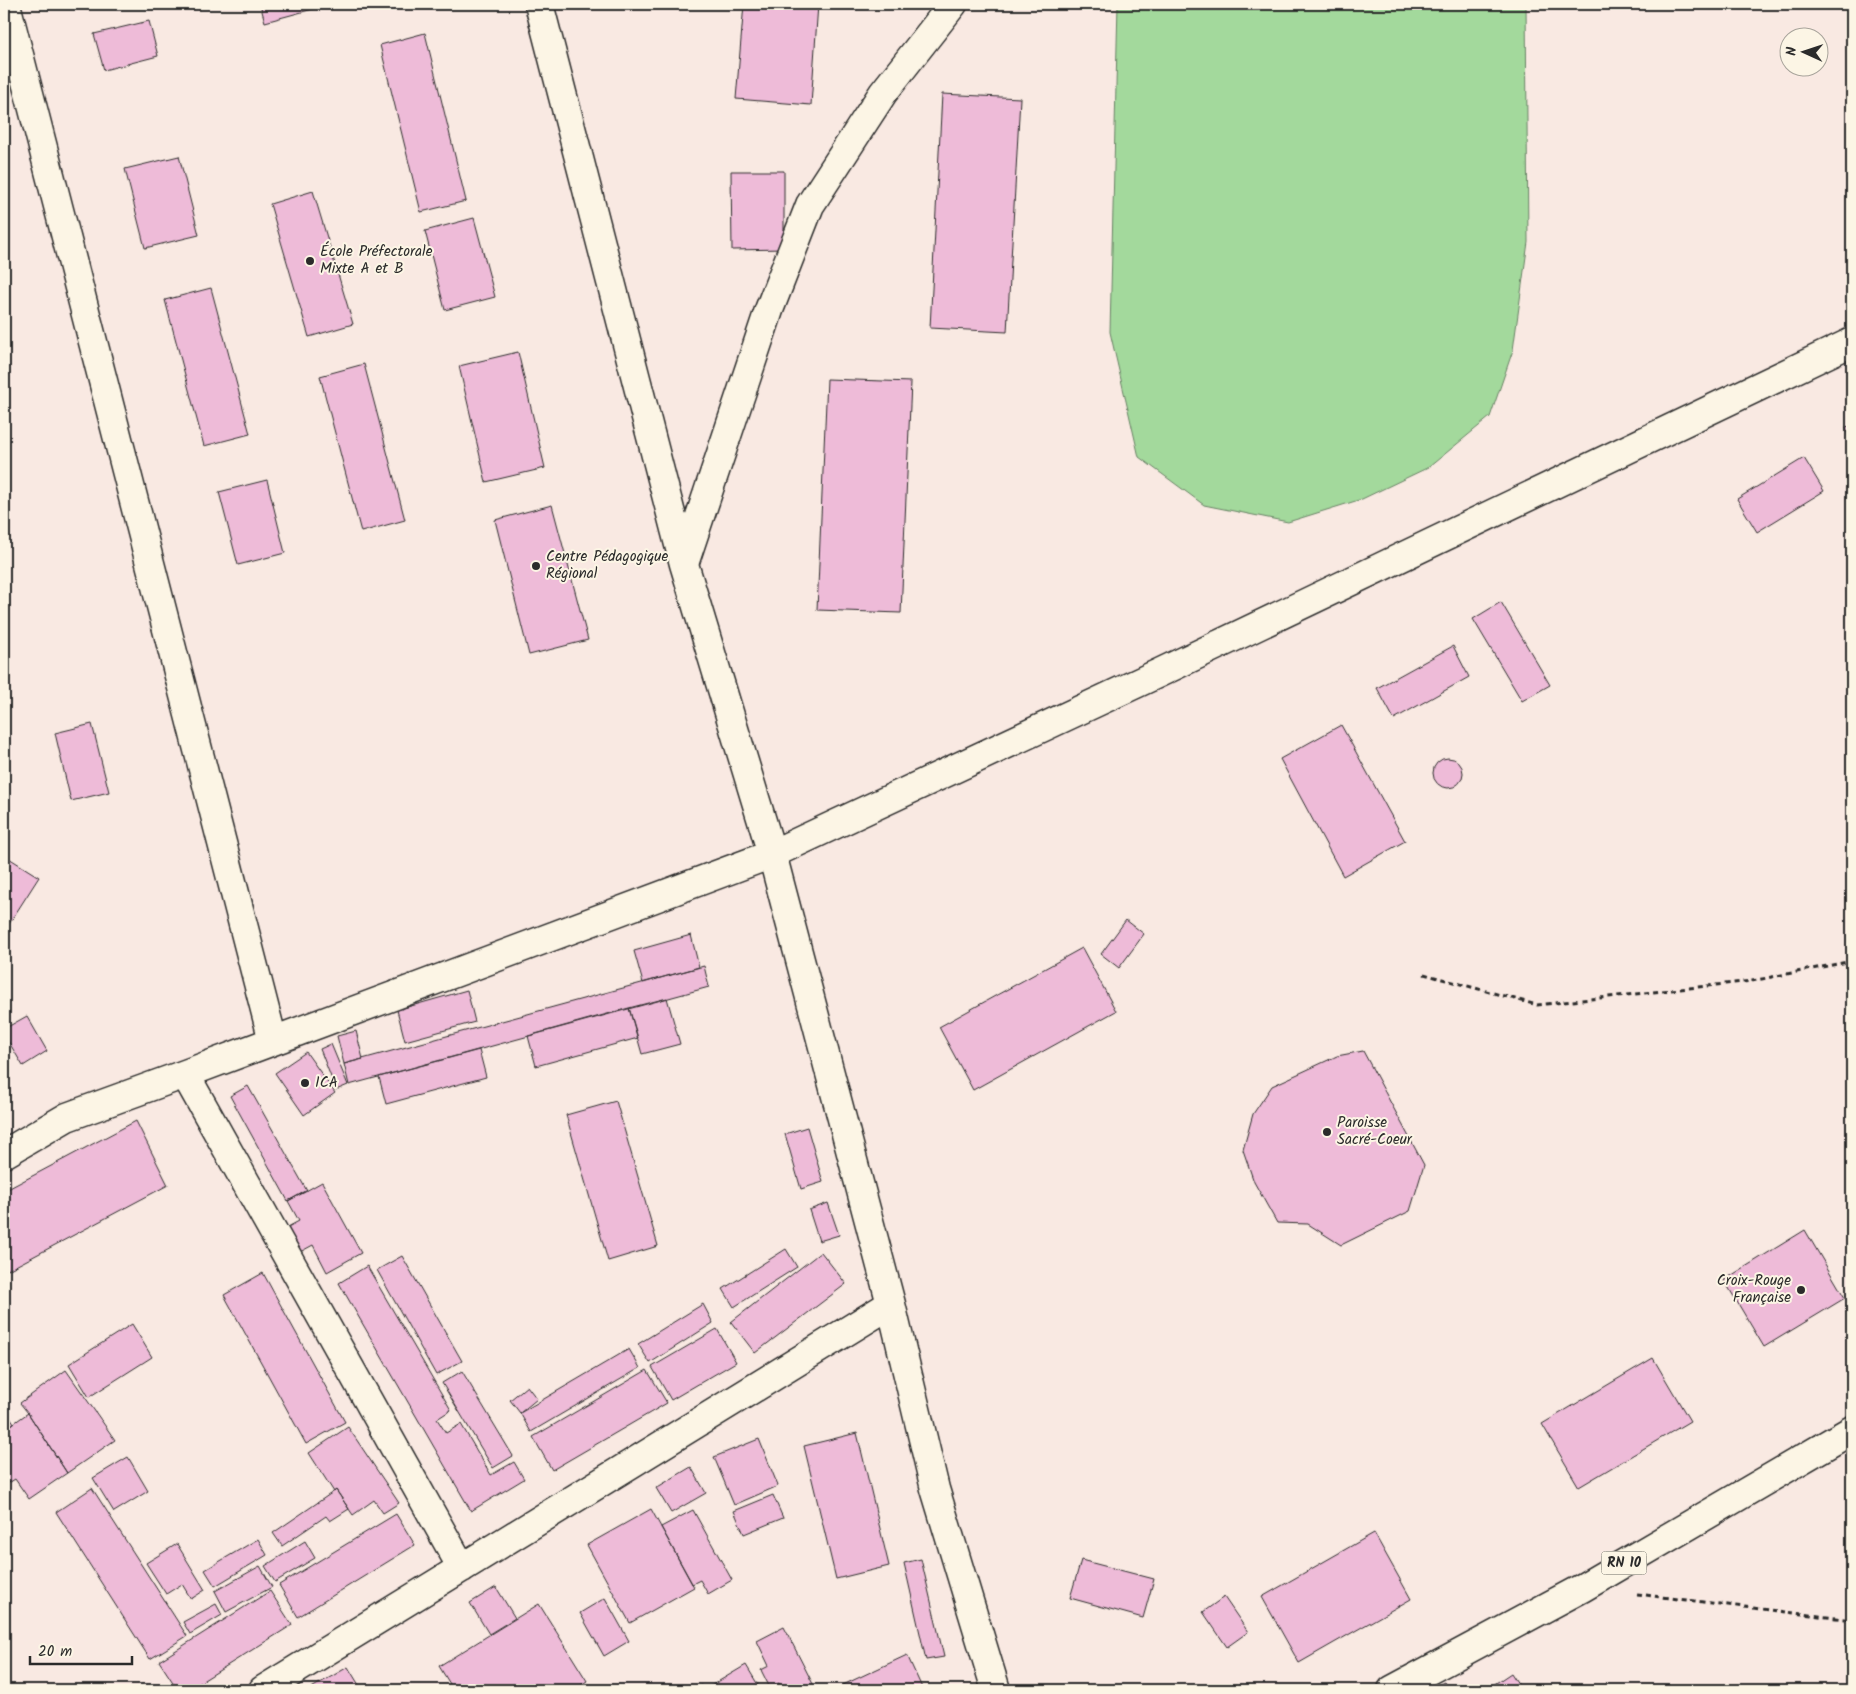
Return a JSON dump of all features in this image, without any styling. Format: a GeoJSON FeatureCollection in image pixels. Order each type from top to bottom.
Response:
{"type":"FeatureCollection","features":[{"type":"Feature","properties":{"kind":"street"},"geometry":{"type":"LineString","coordinates":[[6,4],[273,1041]]}},
{"type":"Feature","properties":{"kind":"street"},"geometry":{"type":"LineString","coordinates":[[539,4],[684,564],[772,854],[891,1304],[935,1489],[996,1690]]}},
{"type":"Feature","properties":{"kind":"street"},"geometry":{"type":"LineString","coordinates":[[684,564],[770,310],[810,205],[883,93],[953,4]]}},
{"type":"Feature","properties":{"kind":"street"},"geometry":{"type":"LineString","coordinates":[[4,1154],[67,1117],[772,854],[1168,669],[1852,342]]}},
{"type":"Feature","properties":{"kind":"street"},"geometry":{"type":"LineString","coordinates":[[185,1074],[462,1568]]}},
{"type":"Feature","properties":{"kind":"street"},"geometry":{"type":"LineString","coordinates":[[263,1690],[891,1304]]}},
{"type":"Feature","properties":{"kind":"street","name":"RN 10"},"geometry":{"type":"LineString","coordinates":[[1392,1690],[1582,1588],[1852,1430]]}},
{"type":"Feature","properties":{"kind":"path"},"geometry":{"type":"LineString","coordinates":[[1424,974],[1536,1006],[1752,981],[1852,962]]}},
{"type":"Feature","properties":{"kind":"path"},"geometry":{"type":"LineString","coordinates":[[1630,1593],[1852,1620]]}},
{"type":"Feature","properties":{"kind":"green space"},"geometry":{"type":"Polygon","coordinates":[[[1118,4],[1526,4],[1528,242],[1513,350],[1490,417],[1429,467],[1362,499],[1288,522],[1204,505],[1139,457],[1110,332],[1118,4]]]}},
{"type":"Feature","properties":{"kind":"building"},"geometry":{"type":"Polygon","coordinates":[[[260,4],[324,4],[324,6],[265,22],[260,4]]]}},
{"type":"Feature","properties":{"kind":"building"},"geometry":{"type":"Polygon","coordinates":[[[744,4],[818,4],[811,105],[736,99],[744,4]]]}},
{"type":"Feature","properties":{"kind":"building"},"geometry":{"type":"Polygon","coordinates":[[[149,21],[158,56],[104,70],[94,34],[149,21]]]}},
{"type":"Feature","properties":{"kind":"building"},"geometry":{"type":"Polygon","coordinates":[[[425,33],[466,201],[421,212],[380,45],[425,33]]]}},
{"type":"Feature","properties":{"kind":"building"},"geometry":{"type":"Polygon","coordinates":[[[942,94],[1020,98],[1007,332],[930,328],[942,94]]]}},
{"type":"Feature","properties":{"kind":"building"},"geometry":{"type":"Polygon","coordinates":[[[179,156],[199,235],[145,248],[125,169],[179,156]]]}},
{"type":"Feature","properties":{"kind":"building"},"geometry":{"type":"Polygon","coordinates":[[[731,171],[784,171],[784,249],[732,250],[731,171]]]}},
{"type":"Feature","properties":{"kind":"building"},"geometry":{"type":"Polygon","coordinates":[[[313,191],[353,324],[309,337],[270,204],[313,191]]]}},
{"type":"Feature","properties":{"kind":"building"},"geometry":{"type":"Polygon","coordinates":[[[474,218],[495,297],[445,310],[425,231],[474,218]]]}},
{"type":"Feature","properties":{"kind":"building"},"geometry":{"type":"Polygon","coordinates":[[[211,288],[250,434],[204,446],[165,300],[211,288]]]}},
{"type":"Feature","properties":{"kind":"building"},"geometry":{"type":"Polygon","coordinates":[[[518,352],[545,468],[486,482],[459,366],[518,352]]]}},
{"type":"Feature","properties":{"kind":"building"},"geometry":{"type":"Polygon","coordinates":[[[364,364],[405,520],[361,532],[320,376],[364,364]]]}},
{"type":"Feature","properties":{"kind":"building"},"geometry":{"type":"Polygon","coordinates":[[[827,379],[911,382],[901,613],[817,610],[827,379]]]}},
{"type":"Feature","properties":{"kind":"building"},"geometry":{"type":"Polygon","coordinates":[[[1852,425],[1852,451],[1846,427],[1852,425]]]}},
{"type":"Feature","properties":{"kind":"building"},"geometry":{"type":"Polygon","coordinates":[[[1804,458],[1824,491],[1757,532],[1737,499],[1804,458]]]}},
{"type":"Feature","properties":{"kind":"building"},"geometry":{"type":"Polygon","coordinates":[[[4,480],[9,496],[4,497],[4,480]]]}},
{"type":"Feature","properties":{"kind":"building"},"geometry":{"type":"Polygon","coordinates":[[[267,480],[285,553],[238,565],[219,492],[267,480]]]}},
{"type":"Feature","properties":{"kind":"building"},"geometry":{"type":"Polygon","coordinates":[[[552,505],[588,640],[529,655],[495,520],[552,505]]]}},
{"type":"Feature","properties":{"kind":"building"},"geometry":{"type":"Polygon","coordinates":[[[1501,602],[1550,685],[1522,701],[1473,619],[1501,602]]]}},
{"type":"Feature","properties":{"kind":"building"},"geometry":{"type":"Polygon","coordinates":[[[1453,646],[1469,677],[1394,719],[1377,688],[1453,646]]]}},
{"type":"Feature","properties":{"kind":"building"},"geometry":{"type":"Polygon","coordinates":[[[92,724],[109,792],[71,801],[55,733],[92,724]]]}},
{"type":"Feature","properties":{"kind":"building"},"geometry":{"type":"Polygon","coordinates":[[[1341,725],[1405,841],[1343,876],[1280,759],[1341,725]]]}},
{"type":"Feature","properties":{"kind":"building"},"geometry":{"type":"Polygon","coordinates":[[[1448,758],[1454,759],[1462,767],[1462,779],[1454,787],[1448,788],[1442,787],[1434,779],[1433,773],[1434,767],[1442,759],[1448,758]]]}},
{"type":"Feature","properties":{"kind":"building"},"geometry":{"type":"Polygon","coordinates":[[[4,855],[39,877],[7,927],[4,925],[4,855]]]}},
{"type":"Feature","properties":{"kind":"building"},"geometry":{"type":"Polygon","coordinates":[[[1126,920],[1144,934],[1119,968],[1101,954],[1126,920]]]}},
{"type":"Feature","properties":{"kind":"building"},"geometry":{"type":"Polygon","coordinates":[[[691,935],[699,967],[643,983],[634,951],[691,935]]]}},
{"type":"Feature","properties":{"kind":"building"},"geometry":{"type":"Polygon","coordinates":[[[1082,948],[1116,1011],[973,1090],[939,1027],[1082,948]]]}},
{"type":"Feature","properties":{"kind":"building"},"geometry":{"type":"Polygon","coordinates":[[[704,966],[709,987],[349,1085],[344,1064],[704,966]]]}},
{"type":"Feature","properties":{"kind":"building"},"geometry":{"type":"Polygon","coordinates":[[[467,990],[475,1022],[405,1041],[397,1010],[467,990]]]}},
{"type":"Feature","properties":{"kind":"building"},"geometry":{"type":"Polygon","coordinates":[[[667,998],[680,1044],[642,1054],[629,1008],[667,998]]]}},
{"type":"Feature","properties":{"kind":"building"},"geometry":{"type":"Polygon","coordinates":[[[629,1008],[638,1038],[536,1066],[528,1036],[629,1008]]]}},
{"type":"Feature","properties":{"kind":"building"},"geometry":{"type":"Polygon","coordinates":[[[27,1016],[47,1051],[23,1066],[4,1034],[4,1029],[27,1016]]]}},
{"type":"Feature","properties":{"kind":"building"},"geometry":{"type":"Polygon","coordinates":[[[356,1031],[363,1059],[344,1064],[337,1036],[356,1031]]]}},
{"type":"Feature","properties":{"kind":"building"},"geometry":{"type":"Polygon","coordinates":[[[331,1044],[348,1085],[336,1090],[320,1049],[331,1044]]]}},
{"type":"Feature","properties":{"kind":"building"},"geometry":{"type":"Polygon","coordinates":[[[479,1050],[486,1077],[386,1104],[379,1077],[479,1050]]]}},
{"type":"Feature","properties":{"kind":"building","name":"Paroisse Sacré-Coeur"},"geometry":{"type":"Polygon","coordinates":[[[1363,1051],[1424,1165],[1410,1211],[1341,1245],[1308,1224],[1277,1223],[1254,1182],[1243,1150],[1253,1114],[1272,1086],[1337,1056],[1363,1051]]]}},
{"type":"Feature","properties":{"kind":"building","name":"ICA"},"geometry":{"type":"Polygon","coordinates":[[[306,1052],[335,1093],[304,1115],[275,1073],[306,1052]]]}},
{"type":"Feature","properties":{"kind":"building"},"geometry":{"type":"Polygon","coordinates":[[[248,1086],[307,1191],[288,1201],[230,1096],[248,1086]]]}},
{"type":"Feature","properties":{"kind":"building"},"geometry":{"type":"Polygon","coordinates":[[[616,1101],[658,1246],[608,1261],[566,1115],[616,1101]]]}},
{"type":"Feature","properties":{"kind":"building"},"geometry":{"type":"Polygon","coordinates":[[[136,1121],[168,1185],[8,1270],[4,1261],[4,1191],[136,1121]]]}},
{"type":"Feature","properties":{"kind":"building"},"geometry":{"type":"Polygon","coordinates":[[[807,1127],[823,1182],[801,1189],[785,1134],[807,1127]]]}},
{"type":"Feature","properties":{"kind":"building"},"geometry":{"type":"Polygon","coordinates":[[[322,1182],[361,1253],[327,1272],[313,1245],[300,1252],[286,1228],[299,1221],[288,1201],[322,1182]]]}},
{"type":"Feature","properties":{"kind":"building"},"geometry":{"type":"Polygon","coordinates":[[[828,1203],[839,1235],[819,1241],[809,1210],[828,1203]]]}},
{"type":"Feature","properties":{"kind":"building"},"geometry":{"type":"Polygon","coordinates":[[[1805,1230],[1845,1298],[1764,1347],[1724,1280],[1805,1230]]]}},
{"type":"Feature","properties":{"kind":"building"},"geometry":{"type":"Polygon","coordinates":[[[786,1249],[797,1267],[734,1307],[723,1289],[786,1249]]]}},
{"type":"Feature","properties":{"kind":"building"},"geometry":{"type":"Polygon","coordinates":[[[821,1252],[846,1284],[755,1353],[731,1322],[821,1252]]]}},
{"type":"Feature","properties":{"kind":"building"},"geometry":{"type":"Polygon","coordinates":[[[402,1256],[462,1361],[436,1375],[377,1270],[402,1256]]]}},
{"type":"Feature","properties":{"kind":"building"},"geometry":{"type":"Polygon","coordinates":[[[367,1266],[451,1410],[437,1419],[446,1433],[461,1424],[491,1475],[514,1462],[524,1479],[471,1511],[339,1283],[367,1266]]]}},
{"type":"Feature","properties":{"kind":"building"},"geometry":{"type":"Polygon","coordinates":[[[263,1273],[345,1422],[306,1444],[224,1295],[263,1273]]]}},
{"type":"Feature","properties":{"kind":"building"},"geometry":{"type":"Polygon","coordinates":[[[703,1304],[713,1323],[650,1363],[638,1344],[703,1304]]]}},
{"type":"Feature","properties":{"kind":"building"},"geometry":{"type":"Polygon","coordinates":[[[132,1324],[152,1357],[89,1397],[69,1364],[132,1324]]]}},
{"type":"Feature","properties":{"kind":"building"},"geometry":{"type":"Polygon","coordinates":[[[717,1329],[736,1362],[671,1400],[652,1367],[717,1329]]]}},
{"type":"Feature","properties":{"kind":"building"},"geometry":{"type":"Polygon","coordinates":[[[629,1349],[640,1368],[531,1432],[520,1413],[629,1349]]]}},
{"type":"Feature","properties":{"kind":"building"},"geometry":{"type":"Polygon","coordinates":[[[1653,1358],[1690,1421],[1579,1487],[1542,1424],[1653,1358]]]}},
{"type":"Feature","properties":{"kind":"building"},"geometry":{"type":"Polygon","coordinates":[[[66,1370],[115,1440],[67,1473],[20,1403],[66,1370]]]}},
{"type":"Feature","properties":{"kind":"building"},"geometry":{"type":"Polygon","coordinates":[[[647,1370],[667,1403],[552,1470],[533,1437],[647,1370]]]}},
{"type":"Feature","properties":{"kind":"building"},"geometry":{"type":"Polygon","coordinates":[[[462,1371],[513,1456],[493,1468],[442,1383],[462,1371]]]}},
{"type":"Feature","properties":{"kind":"building"},"geometry":{"type":"Polygon","coordinates":[[[527,1386],[537,1399],[520,1413],[510,1400],[527,1386]]]}},
{"type":"Feature","properties":{"kind":"building"},"geometry":{"type":"Polygon","coordinates":[[[4,1407],[14,1423],[4,1430],[4,1407]]]}},
{"type":"Feature","properties":{"kind":"building"},"geometry":{"type":"Polygon","coordinates":[[[28,1413],[67,1473],[29,1499],[15,1479],[4,1486],[4,1430],[28,1413]]]}},
{"type":"Feature","properties":{"kind":"building"},"geometry":{"type":"Polygon","coordinates":[[[348,1427],[399,1503],[383,1513],[374,1500],[353,1515],[336,1490],[334,1492],[309,1453],[348,1427]]]}},
{"type":"Feature","properties":{"kind":"building"},"geometry":{"type":"Polygon","coordinates":[[[857,1433],[889,1566],[836,1579],[804,1446],[857,1433]]]}},
{"type":"Feature","properties":{"kind":"building"},"geometry":{"type":"Polygon","coordinates":[[[759,1439],[778,1486],[734,1505],[714,1457],[759,1439]]]}},
{"type":"Feature","properties":{"kind":"building"},"geometry":{"type":"Polygon","coordinates":[[[128,1457],[148,1491],[114,1512],[93,1478],[128,1457]]]}},
{"type":"Feature","properties":{"kind":"building"},"geometry":{"type":"Polygon","coordinates":[[[691,1467],[706,1493],[671,1513],[656,1488],[691,1467]]]}},
{"type":"Feature","properties":{"kind":"building"},"geometry":{"type":"Polygon","coordinates":[[[92,1488],[187,1636],[150,1659],[56,1512],[92,1488]]]}},
{"type":"Feature","properties":{"kind":"building"},"geometry":{"type":"Polygon","coordinates":[[[336,1490],[349,1509],[330,1521],[326,1516],[282,1546],[273,1533],[336,1490]]]}},
{"type":"Feature","properties":{"kind":"building"},"geometry":{"type":"Polygon","coordinates":[[[773,1495],[783,1518],[744,1534],[734,1511],[773,1495]]]}},
{"type":"Feature","properties":{"kind":"building"},"geometry":{"type":"Polygon","coordinates":[[[651,1509],[694,1587],[630,1623],[587,1545],[651,1509]]]}},
{"type":"Feature","properties":{"kind":"building"},"geometry":{"type":"Polygon","coordinates":[[[693,1510],[732,1580],[708,1594],[700,1580],[692,1584],[661,1527],[693,1510]]]}},
{"type":"Feature","properties":{"kind":"building"},"geometry":{"type":"Polygon","coordinates":[[[396,1514],[415,1545],[298,1617],[279,1585],[396,1514]]]}},
{"type":"Feature","properties":{"kind":"building"},"geometry":{"type":"Polygon","coordinates":[[[1374,1533],[1411,1599],[1299,1663],[1262,1597],[1374,1533]]]}},
{"type":"Feature","properties":{"kind":"building"},"geometry":{"type":"Polygon","coordinates":[[[258,1539],[267,1555],[215,1586],[205,1570],[258,1539]]]}},
{"type":"Feature","properties":{"kind":"building"},"geometry":{"type":"Polygon","coordinates":[[[305,1541],[315,1558],[275,1582],[265,1566],[305,1541]]]}},
{"type":"Feature","properties":{"kind":"building"},"geometry":{"type":"Polygon","coordinates":[[[177,1544],[205,1590],[191,1599],[182,1584],[166,1594],[146,1563],[177,1544]]]}},
{"type":"Feature","properties":{"kind":"building"},"geometry":{"type":"Polygon","coordinates":[[[921,1559],[944,1657],[926,1660],[904,1563],[921,1559]]]}},
{"type":"Feature","properties":{"kind":"building"},"geometry":{"type":"Polygon","coordinates":[[[1081,1560],[1154,1579],[1143,1618],[1070,1598],[1081,1560]]]}},
{"type":"Feature","properties":{"kind":"building"},"geometry":{"type":"Polygon","coordinates":[[[260,1566],[272,1587],[226,1612],[215,1591],[260,1566]]]}},
{"type":"Feature","properties":{"kind":"building"},"geometry":{"type":"Polygon","coordinates":[[[496,1587],[515,1618],[489,1634],[470,1603],[496,1587]]]}},
{"type":"Feature","properties":{"kind":"building"},"geometry":{"type":"Polygon","coordinates":[[[270,1591],[292,1625],[188,1690],[178,1690],[159,1661],[270,1591]]]}},
{"type":"Feature","properties":{"kind":"building"},"geometry":{"type":"Polygon","coordinates":[[[1224,1597],[1248,1632],[1227,1647],[1203,1612],[1224,1597]]]}},
{"type":"Feature","properties":{"kind":"building"},"geometry":{"type":"Polygon","coordinates":[[[605,1598],[629,1641],[604,1656],[580,1613],[605,1598]]]}},
{"type":"Feature","properties":{"kind":"building"},"geometry":{"type":"Polygon","coordinates":[[[216,1604],[222,1615],[190,1634],[183,1622],[216,1604]]]}},
{"type":"Feature","properties":{"kind":"building"},"geometry":{"type":"Polygon","coordinates":[[[539,1604],[587,1681],[573,1690],[451,1690],[453,1689],[439,1666],[539,1604]]]}},
{"type":"Feature","properties":{"kind":"building"},"geometry":{"type":"Polygon","coordinates":[[[784,1627],[816,1690],[782,1690],[779,1683],[770,1688],[761,1670],[769,1666],[757,1641],[784,1627]]]}},
{"type":"Feature","properties":{"kind":"building"},"geometry":{"type":"Polygon","coordinates":[[[907,1655],[923,1690],[845,1690],[843,1685],[907,1655]]]}},
{"type":"Feature","properties":{"kind":"building"},"geometry":{"type":"Polygon","coordinates":[[[746,1665],[761,1690],[704,1690],[746,1665]]]}},
{"type":"Feature","properties":{"kind":"building"},"geometry":{"type":"Polygon","coordinates":[[[348,1667],[362,1690],[308,1690],[348,1667]]]}},
{"type":"Feature","properties":{"kind":"building"},"geometry":{"type":"Polygon","coordinates":[[[1511,1673],[1522,1690],[1496,1690],[1493,1685],[1511,1673]]]}},
{"type":"Feature","properties":{"kind":"building"},"geometry":{"type":"Polygon","coordinates":[[[1444,1682],[1449,1690],[1429,1690],[1444,1682]]]}},
{"type":"Feature","properties":{"kind":"building"},"geometry":{"type":"Polygon","coordinates":[[[701,1685],[705,1690],[693,1690],[701,1685]]]}},
{"type":"Feature","properties":{"kind":"place","name":"École Préfectorale Mixte A et B"},"geometry":{"type":"Point","coordinates":[310,261]}},
{"type":"Feature","properties":{"kind":"place","name":"Centre Pédagogique Régional"},"geometry":{"type":"Point","coordinates":[536,566]}},
{"type":"Feature","properties":{"kind":"place","name":"ICA"},"geometry":{"type":"Point","coordinates":[305,1083]}},
{"type":"Feature","properties":{"kind":"place","name":"Paroisse Sacré-Coeur"},"geometry":{"type":"Point","coordinates":[1327,1132]}},
{"type":"Feature","properties":{"kind":"place","name":"Croix-Rouge Française"},"geometry":{"type":"Point","coordinates":[1801,1290]}}]}
